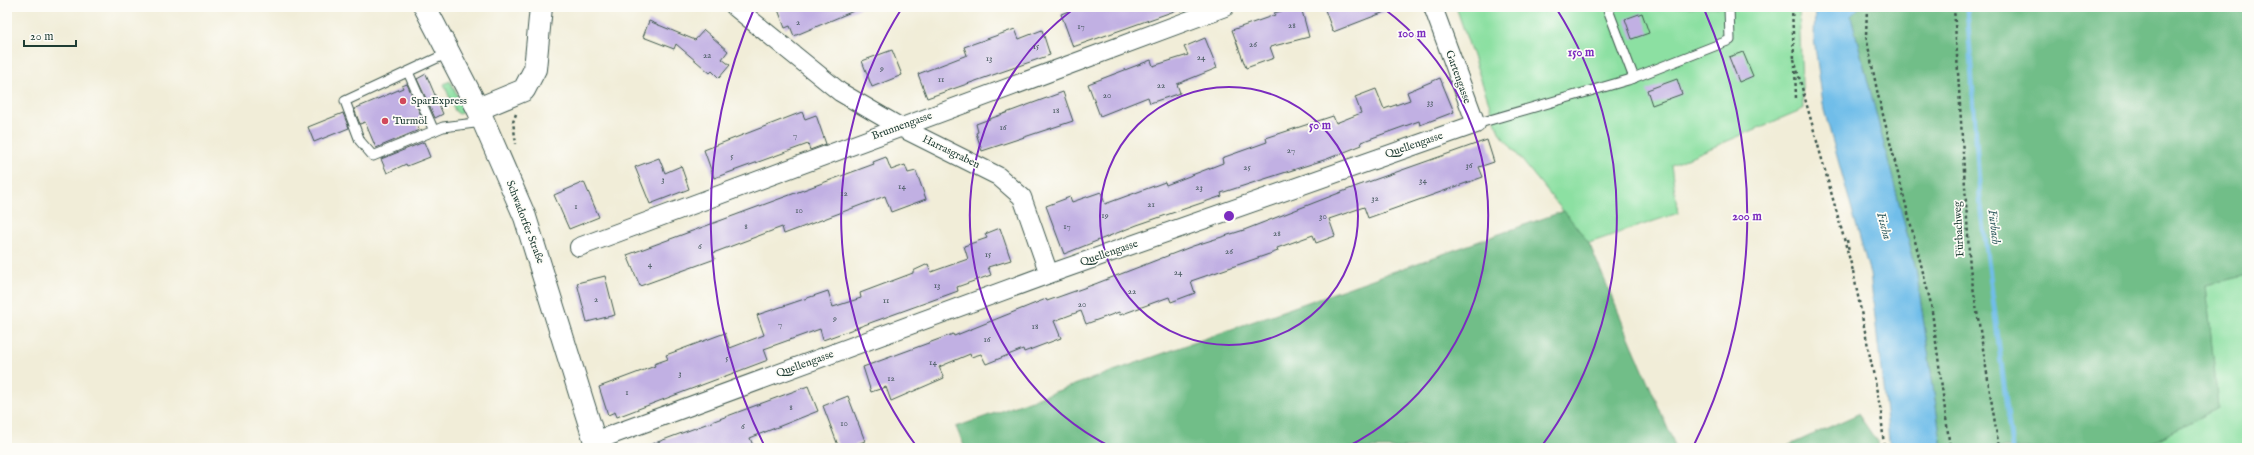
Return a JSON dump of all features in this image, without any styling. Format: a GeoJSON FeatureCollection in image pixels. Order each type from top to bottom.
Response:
{"type":"FeatureCollection","features":[{"type":"Feature","properties":{"kind":"main road","name":"Schwadorfer Straße"},"geometry":{"type":"LineString","coordinates":[[425,7],[480,116],[525,217],[596,445]]}},
{"type":"Feature","properties":{"kind":"main road"},"geometry":{"type":"LineString","coordinates":[[480,116],[524,90],[535,69],[541,7]]}},
{"type":"Feature","properties":{"kind":"street","name":"Harrasgraben"},"geometry":{"type":"LineString","coordinates":[[735,7],[840,92],[900,127],[998,176],[1022,197],[1049,274]]}},
{"type":"Feature","properties":{"kind":"street","name":"Brunnengasse"},"geometry":{"type":"LineString","coordinates":[[579,247],[1225,7]]}},
{"type":"Feature","properties":{"kind":"street","name":"Gartengasse"},"geometry":{"type":"LineString","coordinates":[[1433,7],[1476,124]]}},
{"type":"Feature","properties":{"kind":"street","name":"Quellengasse"},"geometry":{"type":"LineString","coordinates":[[596,445],[1049,274],[1476,124]]}},
{"type":"Feature","properties":{"kind":"lane"},"geometry":{"type":"LineString","coordinates":[[1607,7],[1631,79]]}},
{"type":"Feature","properties":{"kind":"lane","name":"Quellengasse"},"geometry":{"type":"LineString","coordinates":[[1476,124],[1631,79],[1730,40],[1729,7]]}},
{"type":"Feature","properties":{"kind":"lane"},"geometry":{"type":"LineString","coordinates":[[448,53],[345,101],[360,141],[373,156],[443,127],[480,116]]}},
{"type":"Feature","properties":{"kind":"lane"},"geometry":{"type":"LineString","coordinates":[[408,72],[434,131]]}},
{"type":"Feature","properties":{"kind":"path"},"geometry":{"type":"LineString","coordinates":[[1792,7],[1796,99]]}},
{"type":"Feature","properties":{"kind":"path"},"geometry":{"type":"LineString","coordinates":[[1867,7],[1866,36],[1878,94],[1931,304],[1950,448]]}},
{"type":"Feature","properties":{"kind":"path","name":"Fürbachweg"},"geometry":{"type":"LineString","coordinates":[[1954,7],[1970,268],[1999,448]]}},
{"type":"Feature","properties":{"kind":"path"},"geometry":{"type":"LineString","coordinates":[[1794,59],[1853,271]]}},
{"type":"Feature","properties":{"kind":"path"},"geometry":{"type":"LineString","coordinates":[[1846,240],[1881,412],[1884,448]]}},
{"type":"Feature","properties":{"kind":"green space"},"geometry":{"type":"Polygon","coordinates":[[[1456,7],[1799,7],[1803,109],[1671,165],[1678,213],[1589,243],[1499,132],[1456,7]]]}},
{"type":"Feature","properties":{"kind":"green space"},"geometry":{"type":"Polygon","coordinates":[[[1860,7],[2247,7],[2247,275],[2206,285],[2218,408],[2142,448],[1942,448],[1916,269],[1851,16],[1860,7]]]}},
{"type":"Feature","properties":{"kind":"green space"},"geometry":{"type":"Polygon","coordinates":[[[450,81],[463,107],[463,112],[459,114],[455,111],[444,84],[450,81]]]}},
{"type":"Feature","properties":{"kind":"green space"},"geometry":{"type":"Polygon","coordinates":[[[1564,211],[1589,243],[1676,448],[965,448],[956,427],[1564,211]]]}},
{"type":"Feature","properties":{"kind":"green space"},"geometry":{"type":"Polygon","coordinates":[[[2247,275],[2247,448],[2142,448],[2218,408],[2206,285],[2247,275]]]}},
{"type":"Feature","properties":{"kind":"green space"},"geometry":{"type":"Polygon","coordinates":[[[1858,414],[1878,443],[1878,448],[1783,448],[1858,414]]]}},
{"type":"Feature","properties":{"kind":"water","name":"Fischa"},"geometry":{"type":"Polygon","coordinates":[[[1815,7],[1860,7],[1851,16],[1916,269],[1942,448],[1890,448],[1870,274],[1824,110],[1814,39],[1815,7]]]}},
{"type":"Feature","properties":{"kind":"building"},"geometry":{"type":"Polygon","coordinates":[[[777,7],[863,7],[794,36],[790,26],[785,28],[777,7]]]}},
{"type":"Feature","properties":{"kind":"building"},"geometry":{"type":"Polygon","coordinates":[[[1080,7],[1180,7],[1180,9],[1073,47],[1061,14],[1080,7]]]}},
{"type":"Feature","properties":{"kind":"building"},"geometry":{"type":"Polygon","coordinates":[[[1301,7],[1309,37],[1270,47],[1274,58],[1246,68],[1232,30],[1275,15],[1274,13],[1301,7]]]}},
{"type":"Feature","properties":{"kind":"building"},"geometry":{"type":"Polygon","coordinates":[[[1324,7],[1395,7],[1395,8],[1333,32],[1324,7]]]}},
{"type":"Feature","properties":{"kind":"building"},"geometry":{"type":"Polygon","coordinates":[[[1642,13],[1649,33],[1632,39],[1625,19],[1642,13]]]}},
{"type":"Feature","properties":{"kind":"building"},"geometry":{"type":"Polygon","coordinates":[[[649,21],[695,40],[704,30],[728,51],[722,59],[730,65],[719,78],[712,71],[710,73],[676,44],[674,49],[643,37],[649,21]]]}},
{"type":"Feature","properties":{"kind":"building"},"geometry":{"type":"Polygon","coordinates":[[[1015,29],[1019,39],[1042,30],[1050,55],[927,98],[918,74],[967,55],[964,47],[1015,29]]]}},
{"type":"Feature","properties":{"kind":"building"},"geometry":{"type":"Polygon","coordinates":[[[1205,38],[1217,68],[1177,84],[1180,93],[1150,103],[1148,97],[1100,116],[1088,84],[1151,60],[1153,66],[1188,55],[1184,47],[1205,38]]]}},
{"type":"Feature","properties":{"kind":"building"},"geometry":{"type":"Polygon","coordinates":[[[892,50],[902,75],[872,87],[862,61],[892,50]]]}},
{"type":"Feature","properties":{"kind":"building"},"geometry":{"type":"Polygon","coordinates":[[[1743,52],[1753,76],[1739,82],[1729,57],[1743,52]]]}},
{"type":"Feature","properties":{"kind":"building"},"geometry":{"type":"Polygon","coordinates":[[[426,74],[443,114],[435,118],[417,79],[426,74]]]}},
{"type":"Feature","properties":{"kind":"building"},"geometry":{"type":"Polygon","coordinates":[[[1440,78],[1454,112],[1420,125],[1419,121],[1361,142],[1362,145],[1327,159],[1221,193],[1222,196],[1137,225],[1064,254],[1046,206],[1070,197],[1072,202],[1101,192],[1105,204],[1165,182],[1166,185],[1223,163],[1222,158],[1267,142],[1266,138],[1333,116],[1336,123],[1361,113],[1355,97],[1376,89],[1384,109],[1410,100],[1407,92],[1440,78]]]}},
{"type":"Feature","properties":{"kind":"building"},"geometry":{"type":"Polygon","coordinates":[[[1677,79],[1682,94],[1652,105],[1647,90],[1677,79]]]}},
{"type":"Feature","properties":{"kind":"building"},"geometry":{"type":"Polygon","coordinates":[[[407,84],[424,122],[417,125],[419,130],[376,148],[365,122],[360,124],[354,109],[403,88],[402,86],[407,84]]]}},
{"type":"Feature","properties":{"kind":"building"},"geometry":{"type":"Polygon","coordinates":[[[1063,92],[1073,121],[982,151],[976,133],[978,132],[976,124],[1063,92]]]}},
{"type":"Feature","properties":{"kind":"building"},"geometry":{"type":"Polygon","coordinates":[[[802,112],[805,119],[816,115],[826,144],[810,150],[808,144],[714,178],[704,150],[802,112]]]}},
{"type":"Feature","properties":{"kind":"building"},"geometry":{"type":"Polygon","coordinates":[[[343,113],[349,128],[314,142],[308,127],[343,113]]]}},
{"type":"Feature","properties":{"kind":"building"},"geometry":{"type":"Polygon","coordinates":[[[1487,140],[1494,162],[1479,167],[1483,177],[1368,218],[1364,207],[1329,219],[1335,236],[1316,243],[1313,235],[1277,248],[1278,251],[1191,281],[1195,293],[1171,302],[1169,297],[1120,315],[1119,312],[1086,324],[1081,311],[1054,321],[1061,338],[1024,352],[1023,349],[986,364],[981,354],[971,357],[970,354],[939,367],[944,378],[891,401],[886,387],[871,392],[863,367],[953,334],[954,336],[1046,299],[1047,301],[1095,284],[1193,246],[1244,230],[1357,186],[1487,140]]]}},
{"type":"Feature","properties":{"kind":"building"},"geometry":{"type":"Polygon","coordinates":[[[424,142],[430,157],[407,166],[406,164],[387,173],[381,159],[424,142]]]}},
{"type":"Feature","properties":{"kind":"building"},"geometry":{"type":"Polygon","coordinates":[[[886,157],[891,170],[905,165],[908,173],[916,171],[926,199],[891,212],[885,196],[784,234],[782,227],[713,253],[715,259],[640,286],[627,255],[874,164],[873,162],[886,157]]]}},
{"type":"Feature","properties":{"kind":"building"},"geometry":{"type":"Polygon","coordinates":[[[659,158],[665,173],[681,166],[689,189],[650,204],[635,167],[659,158]]]}},
{"type":"Feature","properties":{"kind":"building"},"geometry":{"type":"Polygon","coordinates":[[[584,182],[599,217],[569,229],[554,195],[584,182]]]}},
{"type":"Feature","properties":{"kind":"building"},"geometry":{"type":"Polygon","coordinates":[[[1000,228],[1011,260],[988,267],[991,275],[957,287],[958,291],[823,340],[820,329],[764,349],[768,360],[617,417],[615,412],[608,415],[599,387],[655,366],[654,364],[668,359],[666,355],[725,333],[730,348],[764,335],[757,315],[828,291],[833,307],[861,298],[860,293],[913,273],[913,271],[928,264],[931,272],[968,259],[964,246],[987,238],[985,234],[1000,228]]]}},
{"type":"Feature","properties":{"kind":"building"},"geometry":{"type":"Polygon","coordinates":[[[605,276],[615,315],[587,322],[577,283],[605,276]]]}},
{"type":"Feature","properties":{"kind":"building"},"geometry":{"type":"Polygon","coordinates":[[[808,386],[818,411],[750,438],[754,448],[647,448],[647,446],[808,386]]]}},
{"type":"Feature","properties":{"kind":"building"},"geometry":{"type":"Polygon","coordinates":[[[848,396],[865,441],[847,448],[839,448],[823,406],[848,396]]]}},
{"type":"Feature","properties":{"kind":"waterway","name":"Fürbach"},"geometry":{"type":"LineString","coordinates":[[1967,7],[1980,197],[2012,448]]}},
{"type":"Feature","properties":{"kind":"place","name":"SparExpress"},"geometry":{"type":"Point","coordinates":[403,101]}},
{"type":"Feature","properties":{"kind":"place","name":"Turmöl"},"geometry":{"type":"Point","coordinates":[385,121]}}]}
